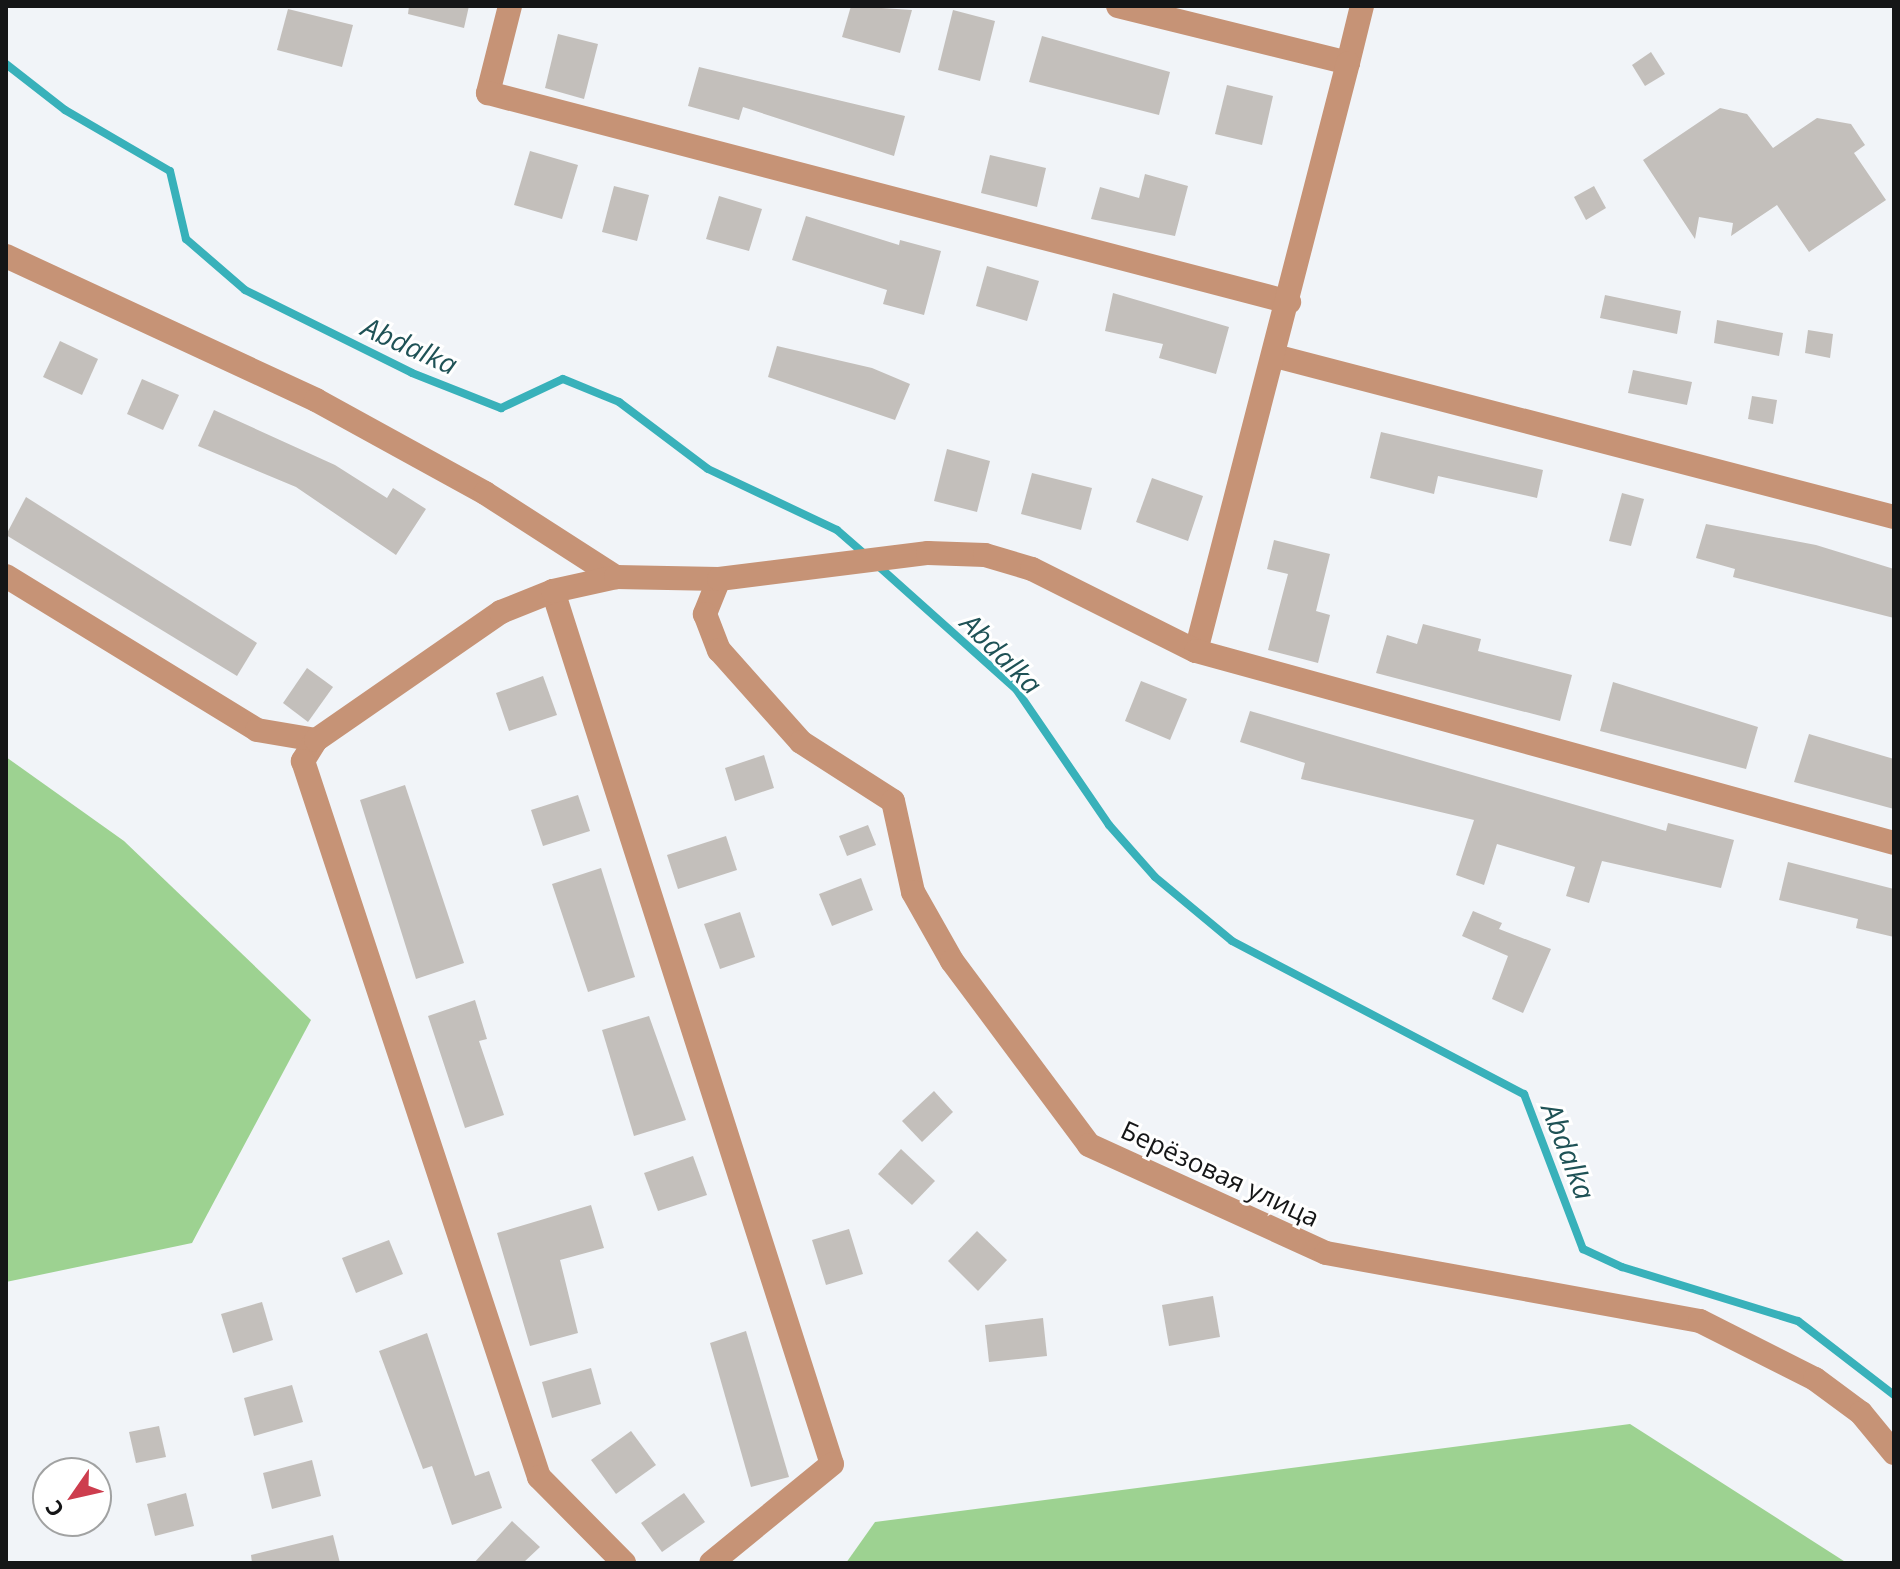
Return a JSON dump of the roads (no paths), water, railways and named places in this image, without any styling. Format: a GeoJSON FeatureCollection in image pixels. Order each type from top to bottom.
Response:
{"type":"FeatureCollection","features":[{"type":"Feature","properties":{"kind":"street"},"geometry":{"type":"LineString","coordinates":[[510,6],[488,93],[1289,302]]}},
{"type":"Feature","properties":{"kind":"street"},"geometry":{"type":"LineString","coordinates":[[1118,6],[1348,63]]}},
{"type":"Feature","properties":{"kind":"street"},"geometry":{"type":"LineString","coordinates":[[1196,651],[1289,302],[1362,6]]}},
{"type":"Feature","properties":{"kind":"street"},"geometry":{"type":"LineString","coordinates":[[6,256],[316,400],[485,493],[616,577]]}},
{"type":"Feature","properties":{"kind":"street"},"geometry":{"type":"LineString","coordinates":[[1275,356],[1894,517]]}},
{"type":"Feature","properties":{"kind":"street"},"geometry":{"type":"LineString","coordinates":[[624,1563],[539,1477],[303,761],[316,740],[501,612],[553,591],[616,577],[719,579],[928,553],[985,555],[1032,569],[1196,651],[1894,843]]}},
{"type":"Feature","properties":{"kind":"street"},"geometry":{"type":"LineString","coordinates":[[6,576],[257,730],[316,740]]}},
{"type":"Feature","properties":{"kind":"street","name":"Берёзовая улица"},"geometry":{"type":"LineString","coordinates":[[719,579],[705,614],[719,650],[801,742],[893,801],[913,892],[952,961],[1089,1145],[1326,1253],[1700,1321],[1815,1379],[1861,1413],[1894,1453]]}},
{"type":"Feature","properties":{"kind":"street"},"geometry":{"type":"LineString","coordinates":[[553,591],[832,1464],[711,1563]]}},
{"type":"Feature","properties":{"kind":"waterway","name":"Abdalka"},"geometry":{"type":"LineString","coordinates":[[6,64],[65,110],[170,171],[186,239],[245,290],[412,373],[501,408],[563,379],[619,402],[708,469],[837,530],[866,555]]}},
{"type":"Feature","properties":{"kind":"waterway","name":"Abdalka"},"geometry":{"type":"LineString","coordinates":[[876,564],[1016,689],[1109,825],[1155,877],[1232,941],[1524,1094],[1583,1249],[1622,1267],[1798,1321],[1894,1395]]}}]}
